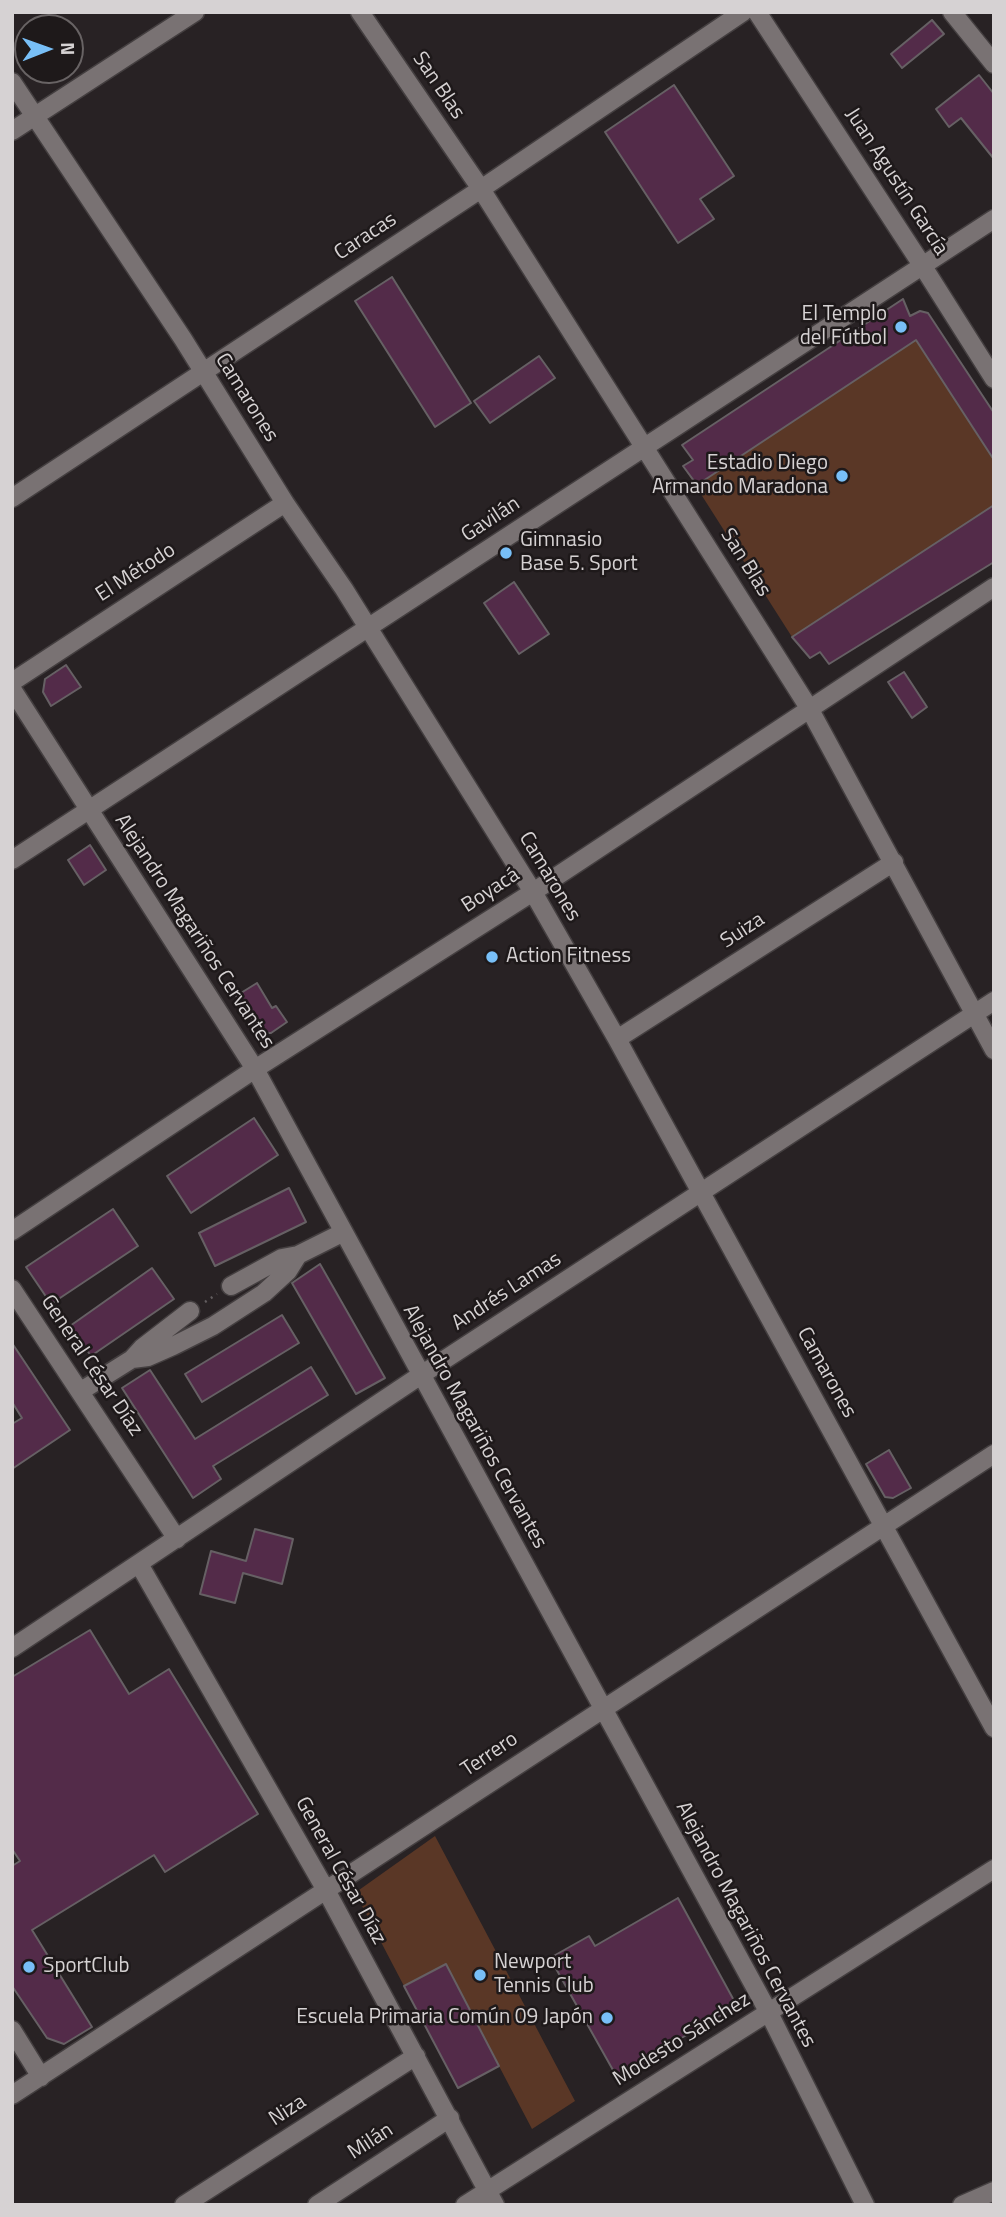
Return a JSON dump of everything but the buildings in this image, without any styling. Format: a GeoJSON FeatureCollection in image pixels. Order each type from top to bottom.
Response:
{"type":"FeatureCollection","features":[{"type":"Feature","properties":{"kind":"street"},"geometry":{"type":"LineString","coordinates":[[12,131],[195,12]]}},
{"type":"Feature","properties":{"kind":"street","name":"San Blas"},"geometry":{"type":"LineString","coordinates":[[360,12],[481,189],[809,708],[994,1051]]}},
{"type":"Feature","properties":{"kind":"street","name":"Caracas"},"geometry":{"type":"LineString","coordinates":[[12,498],[481,189],[743,12]]}},
{"type":"Feature","properties":{"kind":"street","name":"Juan Agustín García"},"geometry":{"type":"LineString","coordinates":[[757,12],[994,379]]}},
{"type":"Feature","properties":{"kind":"street"},"geometry":{"type":"LineString","coordinates":[[952,12],[994,64]]}},
{"type":"Feature","properties":{"kind":"street","name":"Camarones"},"geometry":{"type":"LineString","coordinates":[[12,82],[203,372],[285,503],[344,589],[533,892],[617,1039],[994,1728]]}},
{"type":"Feature","properties":{"kind":"street","name":"Gavilán"},"geometry":{"type":"LineString","coordinates":[[12,860],[994,219]]}},
{"type":"Feature","properties":{"kind":"street","name":"El Método"},"geometry":{"type":"LineString","coordinates":[[12,682],[285,503]]}},
{"type":"Feature","properties":{"kind":"street","name":"Boyacá"},"geometry":{"type":"LineString","coordinates":[[12,1231],[255,1069],[533,892],[994,587]]}},
{"type":"Feature","properties":{"kind":"street","name":"Alejandro Magariños Cervantes"},"geometry":{"type":"LineString","coordinates":[[12,689],[255,1069],[769,2013],[865,2205]]}},
{"type":"Feature","properties":{"kind":"street","name":"Suiza"},"geometry":{"type":"LineString","coordinates":[[617,1039],[894,862]]}},
{"type":"Feature","properties":{"kind":"street","name":"Andrés Lamas"},"geometry":{"type":"LineString","coordinates":[[12,1648],[421,1375],[994,1001]]}},
{"type":"Feature","properties":{"kind":"street"},"geometry":{"type":"LineString","coordinates":[[231,1286],[282,1258],[298,1255],[342,1233]]}},
{"type":"Feature","properties":{"kind":"street"},"geometry":{"type":"LineString","coordinates":[[132,1359],[148,1357],[213,1326],[264,1293],[288,1271],[298,1255]]}},
{"type":"Feature","properties":{"kind":"street","name":"General César Díaz"},"geometry":{"type":"LineString","coordinates":[[12,1289],[177,1539]]}},
{"type":"Feature","properties":{"kind":"street"},"geometry":{"type":"LineString","coordinates":[[81,1391],[132,1359],[190,1311]]}},
{"type":"Feature","properties":{"kind":"street","name":"Terrero"},"geometry":{"type":"LineString","coordinates":[[12,2095],[327,1892],[602,1708],[994,1454]]}},
{"type":"Feature","properties":{"kind":"street","name":"General César Díaz"},"geometry":{"type":"LineString","coordinates":[[139,1564],[327,1892],[491,2197]]}},
{"type":"Feature","properties":{"kind":"street","name":"Modesto Sánchez"},"geometry":{"type":"LineString","coordinates":[[465,2205],[491,2197],[769,2013],[994,1869]]}},
{"type":"Feature","properties":{"kind":"street"},"geometry":{"type":"LineString","coordinates":[[12,2030],[41,2077]]}},
{"type":"Feature","properties":{"kind":"street","name":"Niza"},"geometry":{"type":"LineString","coordinates":[[184,2205],[416,2056]]}},
{"type":"Feature","properties":{"kind":"street","name":"Milán"},"geometry":{"type":"LineString","coordinates":[[317,2205],[450,2118]]}},
{"type":"Feature","properties":{"kind":"street"},"geometry":{"type":"LineString","coordinates":[[962,2205],[994,2191]]}},
{"type":"Feature","properties":{"kind":"path"},"geometry":{"type":"LineString","coordinates":[[190,1311],[231,1286]]}},
{"type":"Feature","properties":{"kind":"shaded area","name":"Estadio Diego Armando Maradona"},"geometry":{"type":"Polygon","coordinates":[[[903,299],[910,315],[920,311],[928,313],[994,413],[994,562],[810,658],[792,637],[683,466],[693,460],[682,445],[903,299]]]}},
{"type":"Feature","properties":{"kind":"shaded area","name":"Newport Tennis Club"},"geometry":{"type":"Polygon","coordinates":[[[435,1836],[575,2101],[532,2129],[446,1965],[404,1986],[360,1902],[359,1890],[435,1836]]]}},
{"type":"Feature","properties":{"kind":"place","name":"El Templo del Fútbol"},"geometry":{"type":"Point","coordinates":[901,327]}},
{"type":"Feature","properties":{"kind":"place","name":"Estadio Diego Armando Maradona"},"geometry":{"type":"Point","coordinates":[842,476]}},
{"type":"Feature","properties":{"kind":"place","name":"Gimnasio Base 5. Sport"},"geometry":{"type":"Point","coordinates":[506,553]}},
{"type":"Feature","properties":{"kind":"place","name":"Action Fitness"},"geometry":{"type":"Point","coordinates":[492,957]}},
{"type":"Feature","properties":{"kind":"place","name":"SportClub"},"geometry":{"type":"Point","coordinates":[29,1967]}},
{"type":"Feature","properties":{"kind":"place","name":"Newport Tennis Club"},"geometry":{"type":"Point","coordinates":[480,1975]}},
{"type":"Feature","properties":{"kind":"place","name":"Escuela Primaria Común 09 Japón"},"geometry":{"type":"Point","coordinates":[607,2018]}}]}
